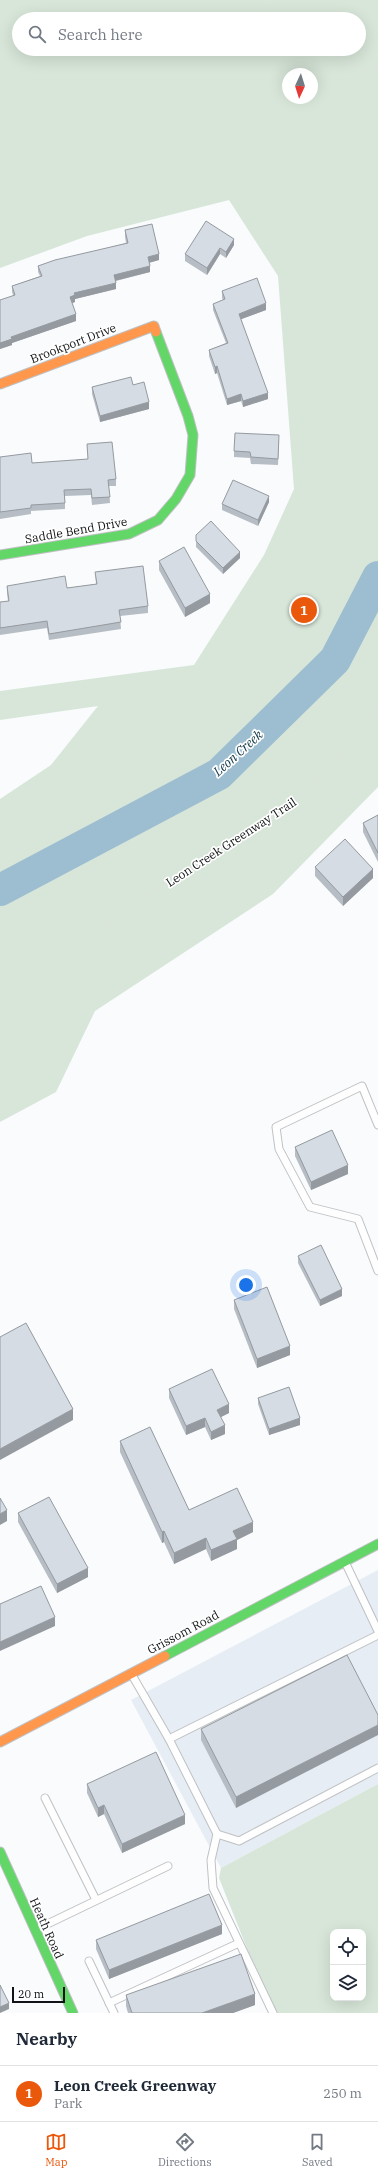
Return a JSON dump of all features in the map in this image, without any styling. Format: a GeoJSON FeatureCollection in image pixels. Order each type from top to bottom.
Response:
{"type":"FeatureCollection","features":[{"type":"Feature","properties":{"kind":"street","name":"Brookport Drive"},"geometry":{"type":"LineString","coordinates":[[0,384],[154,326]]}},
{"type":"Feature","properties":{"kind":"street","name":"Saddle Bend Drive"},"geometry":{"type":"LineString","coordinates":[[0,555],[129,534],[158,520],[180,494],[190,474],[193,435],[188,416],[154,326]]}},
{"type":"Feature","properties":{"kind":"street","name":"Grissom Road"},"geometry":{"type":"LineString","coordinates":[[0,1742],[378,1544]]}},
{"type":"Feature","properties":{"kind":"street","name":"Heath Road"},"geometry":{"type":"LineString","coordinates":[[0,1852],[73,2013]]}},
{"type":"Feature","properties":{"kind":"lane"},"geometry":{"type":"LineString","coordinates":[[378,1125],[362,1086],[276,1127],[279,1149],[310,1207],[358,1219],[378,1271]]}},
{"type":"Feature","properties":{"kind":"lane"},"geometry":{"type":"LineString","coordinates":[[345,1561],[378,1631]]}},
{"type":"Feature","properties":{"kind":"lane"},"geometry":{"type":"LineString","coordinates":[[169,1740],[378,1635]]}},
{"type":"Feature","properties":{"kind":"lane"},"geometry":{"type":"LineString","coordinates":[[131,1673],[169,1740],[217,1834],[211,1860],[212,1888],[272,2013]]}},
{"type":"Feature","properties":{"kind":"lane"},"geometry":{"type":"LineString","coordinates":[[217,1834],[239,1841],[378,1768]]}},
{"type":"Feature","properties":{"kind":"lane"},"geometry":{"type":"LineString","coordinates":[[46,1798],[96,1900]]}},
{"type":"Feature","properties":{"kind":"lane"},"geometry":{"type":"LineString","coordinates":[[35,1930],[168,1866]]}},
{"type":"Feature","properties":{"kind":"lane"},"geometry":{"type":"LineString","coordinates":[[109,2003],[239,1943]]}},
{"type":"Feature","properties":{"kind":"lane"},"geometry":{"type":"LineString","coordinates":[[89,1961],[114,2013]]}},
{"type":"Feature","properties":{"kind":"path"},"geometry":{"type":"LineString","coordinates":[[268,0],[267,6],[270,12]]}},
{"type":"Feature","properties":{"kind":"path"},"geometry":{"type":"LineString","coordinates":[[333,56],[360,68],[378,71]]}},
{"type":"Feature","properties":{"kind":"path","name":"Leon Creek Greenway Trail"},"geometry":{"type":"LineString","coordinates":[[0,1028],[78,951],[103,930],[182,871],[304,794],[325,773],[378,708]]}},
{"type":"Feature","properties":{"kind":"shaded area"},"geometry":{"type":"Polygon","coordinates":[[[378,1570],[378,1784],[221,1868],[131,1700],[378,1570]]]}},
{"type":"Feature","properties":{"kind":"green space"},"geometry":{"type":"Polygon","coordinates":[[[0,0],[378,0],[378,787],[273,894],[95,1011],[56,1092],[0,1122],[0,799],[51,765],[98,706],[0,720],[0,691],[194,665],[264,555],[294,489],[278,276],[229,200],[87,236],[0,268],[0,0]]]}},
{"type":"Feature","properties":{"kind":"green space"},"geometry":{"type":"Polygon","coordinates":[[[378,1784],[378,2013],[277,2013],[250,1956],[219,1878],[221,1868],[378,1784]]]}},
{"type":"Feature","properties":{"kind":"building"},"geometry":{"type":"Polygon","coordinates":[[[206,221],[234,239],[226,252],[220,248],[207,268],[185,254],[206,221]]]}},
{"type":"Feature","properties":{"kind":"building"},"geometry":{"type":"Polygon","coordinates":[[[152,224],[159,254],[148,257],[150,266],[114,275],[116,283],[74,293],[75,295],[70,297],[76,314],[11,337],[12,339],[0,343],[0,300],[15,295],[12,286],[42,276],[38,266],[55,260],[128,243],[125,230],[152,224]]]}},
{"type":"Feature","properties":{"kind":"building"},"geometry":{"type":"Polygon","coordinates":[[[257,278],[266,303],[239,314],[268,393],[243,401],[241,394],[227,399],[217,366],[215,367],[209,350],[228,343],[213,304],[225,299],[222,291],[257,278]]]}},
{"type":"Feature","properties":{"kind":"building"},"geometry":{"type":"Polygon","coordinates":[[[131,377],[133,385],[144,382],[149,402],[100,416],[92,387],[131,377]]]}},
{"type":"Feature","properties":{"kind":"building"},"geometry":{"type":"Polygon","coordinates":[[[235,433],[279,435],[278,459],[251,457],[250,452],[234,451],[235,433]]]}},
{"type":"Feature","properties":{"kind":"building"},"geometry":{"type":"Polygon","coordinates":[[[112,442],[116,479],[108,480],[110,497],[92,498],[91,489],[64,490],[65,503],[31,505],[31,508],[0,512],[0,457],[31,453],[32,463],[88,459],[87,444],[112,442]]]}},
{"type":"Feature","properties":{"kind":"building"},"geometry":{"type":"Polygon","coordinates":[[[233,480],[269,496],[258,520],[222,504],[233,480]]]}},
{"type":"Feature","properties":{"kind":"building"},"geometry":{"type":"Polygon","coordinates":[[[211,521],[240,552],[223,568],[196,541],[196,535],[211,521]]]}},
{"type":"Feature","properties":{"kind":"building"},"geometry":{"type":"Polygon","coordinates":[[[184,547],[210,594],[185,608],[159,561],[184,547]]]}},
{"type":"Feature","properties":{"kind":"building"},"geometry":{"type":"Polygon","coordinates":[[[143,566],[148,606],[119,610],[121,622],[49,634],[47,621],[0,628],[0,602],[9,601],[7,586],[65,576],[67,588],[97,584],[95,572],[143,566]]]}},
{"type":"Feature","properties":{"kind":"building"},"geometry":{"type":"Polygon","coordinates":[[[378,815],[378,853],[363,823],[378,815]]]}},
{"type":"Feature","properties":{"kind":"building"},"geometry":{"type":"Polygon","coordinates":[[[345,839],[373,869],[343,897],[315,867],[345,839]]]}},
{"type":"Feature","properties":{"kind":"building"},"geometry":{"type":"Polygon","coordinates":[[[332,1130],[348,1165],[311,1182],[295,1147],[332,1130]]]}},
{"type":"Feature","properties":{"kind":"building"},"geometry":{"type":"Polygon","coordinates":[[[321,1245],[342,1289],[320,1300],[298,1256],[321,1245]]]}},
{"type":"Feature","properties":{"kind":"building"},"geometry":{"type":"Polygon","coordinates":[[[267,1287],[290,1346],[257,1359],[234,1300],[267,1287]]]}},
{"type":"Feature","properties":{"kind":"building"},"geometry":{"type":"Polygon","coordinates":[[[26,1323],[73,1409],[0,1449],[0,1337],[26,1323]]]}},
{"type":"Feature","properties":{"kind":"building"},"geometry":{"type":"Polygon","coordinates":[[[212,1369],[229,1404],[217,1410],[225,1425],[211,1432],[205,1418],[186,1426],[169,1389],[212,1369]]]}},
{"type":"Feature","properties":{"kind":"building"},"geometry":{"type":"Polygon","coordinates":[[[289,1387],[300,1418],[269,1429],[258,1398],[289,1387]]]}},
{"type":"Feature","properties":{"kind":"building"},"geometry":{"type":"Polygon","coordinates":[[[150,1427],[189,1510],[237,1488],[253,1522],[233,1531],[237,1539],[211,1550],[206,1538],[174,1553],[164,1531],[162,1532],[120,1441],[150,1427]]]}},
{"type":"Feature","properties":{"kind":"building"},"geometry":{"type":"Polygon","coordinates":[[[49,1497],[88,1568],[57,1584],[18,1513],[49,1497]]]}},
{"type":"Feature","properties":{"kind":"building"},"geometry":{"type":"Polygon","coordinates":[[[0,1498],[7,1510],[0,1514],[0,1498]]]}},
{"type":"Feature","properties":{"kind":"building"},"geometry":{"type":"Polygon","coordinates":[[[41,1586],[55,1617],[0,1642],[0,1604],[41,1586]]]}},
{"type":"Feature","properties":{"kind":"building"},"geometry":{"type":"Polygon","coordinates":[[[347,1655],[378,1715],[378,1725],[236,1797],[201,1729],[347,1655]]]}},
{"type":"Feature","properties":{"kind":"building"},"geometry":{"type":"Polygon","coordinates":[[[156,1752],[185,1815],[122,1844],[104,1805],[98,1808],[87,1784],[156,1752]]]}},
{"type":"Feature","properties":{"kind":"building"},"geometry":{"type":"Polygon","coordinates":[[[209,1894],[222,1925],[109,1970],[96,1940],[209,1894]]]}},
{"type":"Feature","properties":{"kind":"building"},"geometry":{"type":"Polygon","coordinates":[[[241,1954],[255,1994],[202,2013],[132,2013],[126,1995],[241,1954]]]}},
{"type":"Feature","properties":{"kind":"building"},"geometry":{"type":"Polygon","coordinates":[[[0,1985],[9,2003],[0,2007],[0,1985]]]}},
{"type":"Feature","properties":{"kind":"waterway","name":"Leon Creek"},"geometry":{"type":"LineString","coordinates":[[0,890],[219,774],[335,660],[378,577]]}},
{"type":"Feature","properties":{"kind":"traffic: fast"},"geometry":{"type":"LineString","coordinates":[[0,555],[129,534],[158,520],[176,499],[190,475],[193,435],[188,416],[156,332]]}},
{"type":"Feature","properties":{"kind":"traffic: fast"},"geometry":{"type":"LineString","coordinates":[[165,1656],[378,1544]]}},
{"type":"Feature","properties":{"kind":"traffic: fast"},"geometry":{"type":"LineString","coordinates":[[0,1852],[73,2013]]}},
{"type":"Feature","properties":{"kind":"traffic: slow"},"geometry":{"type":"LineString","coordinates":[[0,384],[154,326],[156,332]]}},
{"type":"Feature","properties":{"kind":"traffic: slow"},"geometry":{"type":"LineString","coordinates":[[0,1742],[165,1656]]}},
{"type":"Feature","properties":{"kind":"place","name":"Leon Creek Greenway"},"geometry":{"type":"Point","coordinates":[304,610]}}]}
